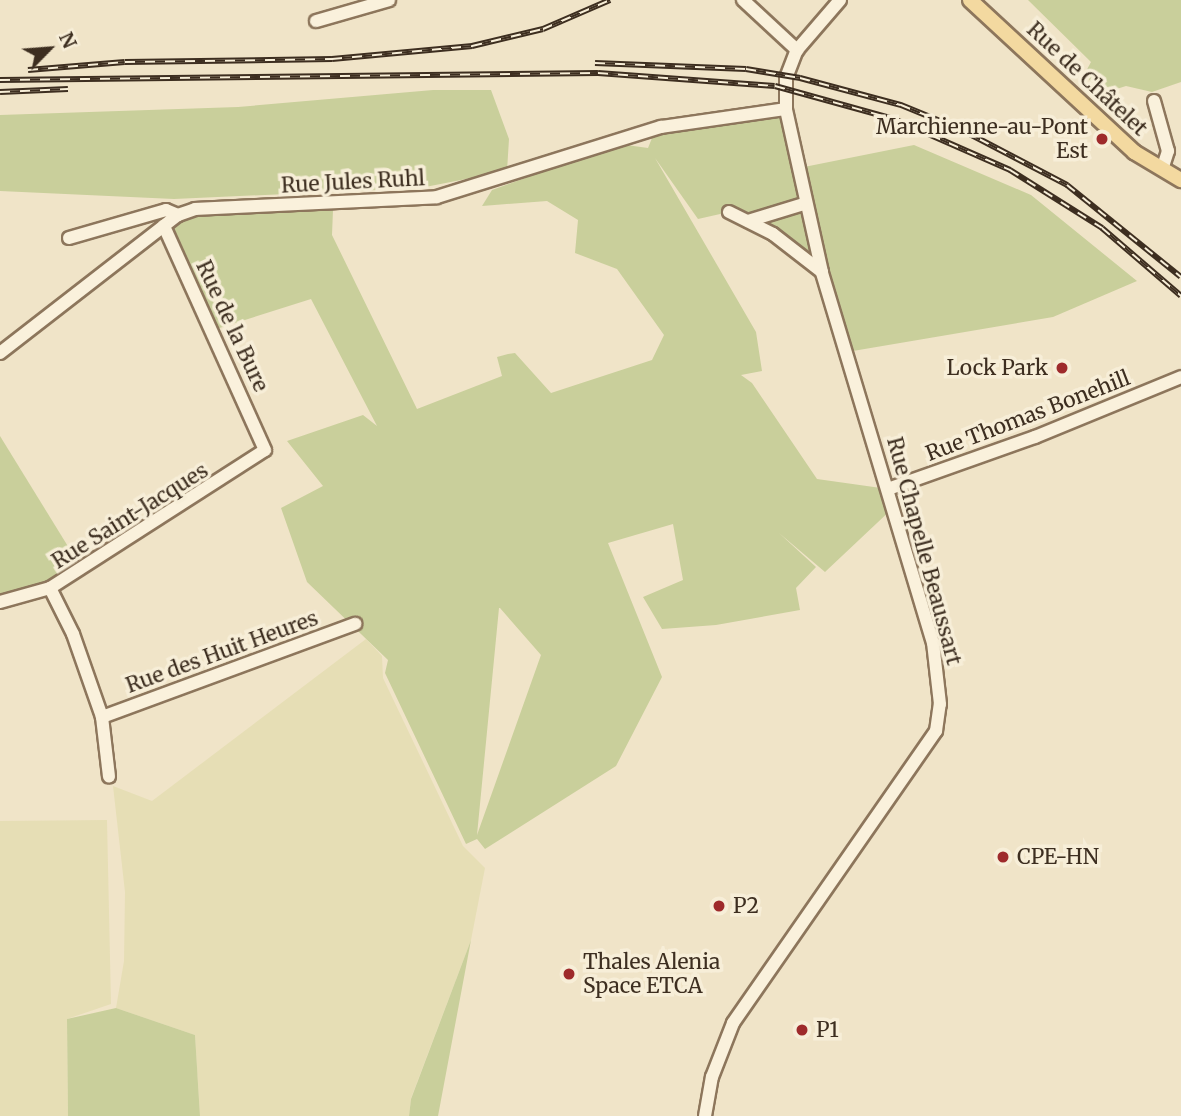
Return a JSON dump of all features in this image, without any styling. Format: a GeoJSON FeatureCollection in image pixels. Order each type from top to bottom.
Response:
{"type":"FeatureCollection","features":[{"type":"Feature","properties":{"kind":"main road","name":"Rue de Châtelet"},"geometry":{"type":"LineString","coordinates":[[970,0],[1134,152],[1181,180]]}},
{"type":"Feature","properties":{"kind":"street"},"geometry":{"type":"LineString","coordinates":[[316,22],[389,0]]}},
{"type":"Feature","properties":{"kind":"street"},"geometry":{"type":"LineString","coordinates":[[743,0],[797,50]]}},
{"type":"Feature","properties":{"kind":"street","name":"Rue Chapelle Beaussart"},"geometry":{"type":"LineString","coordinates":[[705,1116],[712,1077],[733,1023],[936,731],[939,677],[933,643],[822,272],[804,204],[786,108],[786,78],[797,50],[840,0]]}},
{"type":"Feature","properties":{"kind":"street"},"geometry":{"type":"LineString","coordinates":[[1154,101],[1168,151],[1162,169]]}},
{"type":"Feature","properties":{"kind":"street","name":"Rue Jules Ruhl"},"geometry":{"type":"LineString","coordinates":[[0,353],[178,215],[234,205],[437,197],[661,127],[786,108]]}},
{"type":"Feature","properties":{"kind":"street"},"geometry":{"type":"LineString","coordinates":[[748,221],[804,204]]}},
{"type":"Feature","properties":{"kind":"street"},"geometry":{"type":"LineString","coordinates":[[69,238],[166,210],[178,215]]}},
{"type":"Feature","properties":{"kind":"street"},"geometry":{"type":"LineString","coordinates":[[729,212],[773,234],[822,272]]}},
{"type":"Feature","properties":{"kind":"street","name":"Rue de la Bure"},"geometry":{"type":"LineString","coordinates":[[164,226],[265,442]]}},
{"type":"Feature","properties":{"kind":"street","name":"Rue Thomas Bonehill"},"geometry":{"type":"LineString","coordinates":[[888,489],[1035,437],[1181,377]]}},
{"type":"Feature","properties":{"kind":"street","name":"Rue Saint-Jacques"},"geometry":{"type":"LineString","coordinates":[[0,602],[50,589],[261,457],[265,442]]}},
{"type":"Feature","properties":{"kind":"street"},"geometry":{"type":"LineString","coordinates":[[50,589],[73,634],[102,717],[109,777]]}},
{"type":"Feature","properties":{"kind":"street","name":"Rue des Huit Heures"},"geometry":{"type":"LineString","coordinates":[[102,717],[355,624]]}},
{"type":"Feature","properties":{"kind":"shaded area"},"geometry":{"type":"Polygon","coordinates":[[[366,639],[382,656],[383,678],[463,846],[485,868],[471,940],[411,1098],[409,1116],[200,1116],[195,1035],[116,1008],[124,961],[125,892],[113,786],[152,801],[366,639]]]}},
{"type":"Feature","properties":{"kind":"shaded area"},"geometry":{"type":"Polygon","coordinates":[[[107,820],[111,1004],[67,1019],[68,1116],[0,1116],[0,821],[107,820]]]}},
{"type":"Feature","properties":{"kind":"green space"},"geometry":{"type":"Polygon","coordinates":[[[1028,0],[1181,0],[1181,82],[1152,92],[1126,86],[1104,93],[1084,75],[1091,62],[1028,0]]]}},
{"type":"Feature","properties":{"kind":"green space"},"geometry":{"type":"Polygon","coordinates":[[[433,90],[491,90],[509,139],[507,171],[420,188],[174,199],[0,191],[0,115],[238,107],[433,90]]]}},
{"type":"Feature","properties":{"kind":"green space"},"geometry":{"type":"Polygon","coordinates":[[[786,109],[799,168],[914,145],[1031,195],[1137,281],[1053,317],[847,352],[821,262],[729,212],[698,219],[655,158],[756,332],[762,371],[741,375],[752,383],[817,479],[888,489],[894,507],[825,572],[779,533],[816,567],[796,588],[800,610],[716,625],[662,629],[643,597],[683,580],[673,524],[608,543],[662,677],[616,766],[485,849],[477,839],[466,844],[385,673],[388,660],[307,582],[281,508],[323,486],[287,441],[363,415],[377,426],[311,299],[213,330],[164,226],[241,205],[333,210],[332,235],[417,409],[502,376],[497,357],[515,353],[551,393],[652,360],[664,335],[617,269],[575,253],[578,220],[547,201],[482,206],[492,190],[619,144],[648,148],[656,128],[786,109]],[[499,608],[477,835],[541,655],[499,608]]]}},
{"type":"Feature","properties":{"kind":"green space"},"geometry":{"type":"Polygon","coordinates":[[[0,436],[77,561],[46,582],[0,596],[0,436]]]}},
{"type":"Feature","properties":{"kind":"green space"},"geometry":{"type":"Polygon","coordinates":[[[471,940],[438,1116],[409,1116],[411,1099],[471,940]]]}},
{"type":"Feature","properties":{"kind":"green space"},"geometry":{"type":"Polygon","coordinates":[[[116,1008],[195,1035],[200,1116],[68,1116],[67,1019],[116,1008]]]}},
{"type":"Feature","properties":{"kind":"railway"},"geometry":{"type":"LineString","coordinates":[[28,70],[125,62],[332,59],[472,46],[543,29],[610,0]]}},
{"type":"Feature","properties":{"kind":"railway"},"geometry":{"type":"LineString","coordinates":[[595,63],[746,69],[800,78],[901,105],[962,130],[1067,185],[1181,277]]}},
{"type":"Feature","properties":{"kind":"railway"},"geometry":{"type":"LineString","coordinates":[[0,80],[598,73],[775,86],[894,119],[1010,170],[1102,228],[1181,296]]}},
{"type":"Feature","properties":{"kind":"railway"},"geometry":{"type":"LineString","coordinates":[[0,92],[68,89]]}},
{"type":"Feature","properties":{"kind":"place","name":"Marchienne-au-Pont Est"},"geometry":{"type":"Point","coordinates":[1102,139]}},
{"type":"Feature","properties":{"kind":"place","name":"Lock Park"},"geometry":{"type":"Point","coordinates":[1062,368]}},
{"type":"Feature","properties":{"kind":"place","name":"CPE-HN"},"geometry":{"type":"Point","coordinates":[1003,857]}},
{"type":"Feature","properties":{"kind":"place","name":"P2"},"geometry":{"type":"Point","coordinates":[719,906]}},
{"type":"Feature","properties":{"kind":"place","name":"Thales Alenia Space ETCA"},"geometry":{"type":"Point","coordinates":[569,974]}},
{"type":"Feature","properties":{"kind":"place","name":"P1"},"geometry":{"type":"Point","coordinates":[802,1030]}}]}
